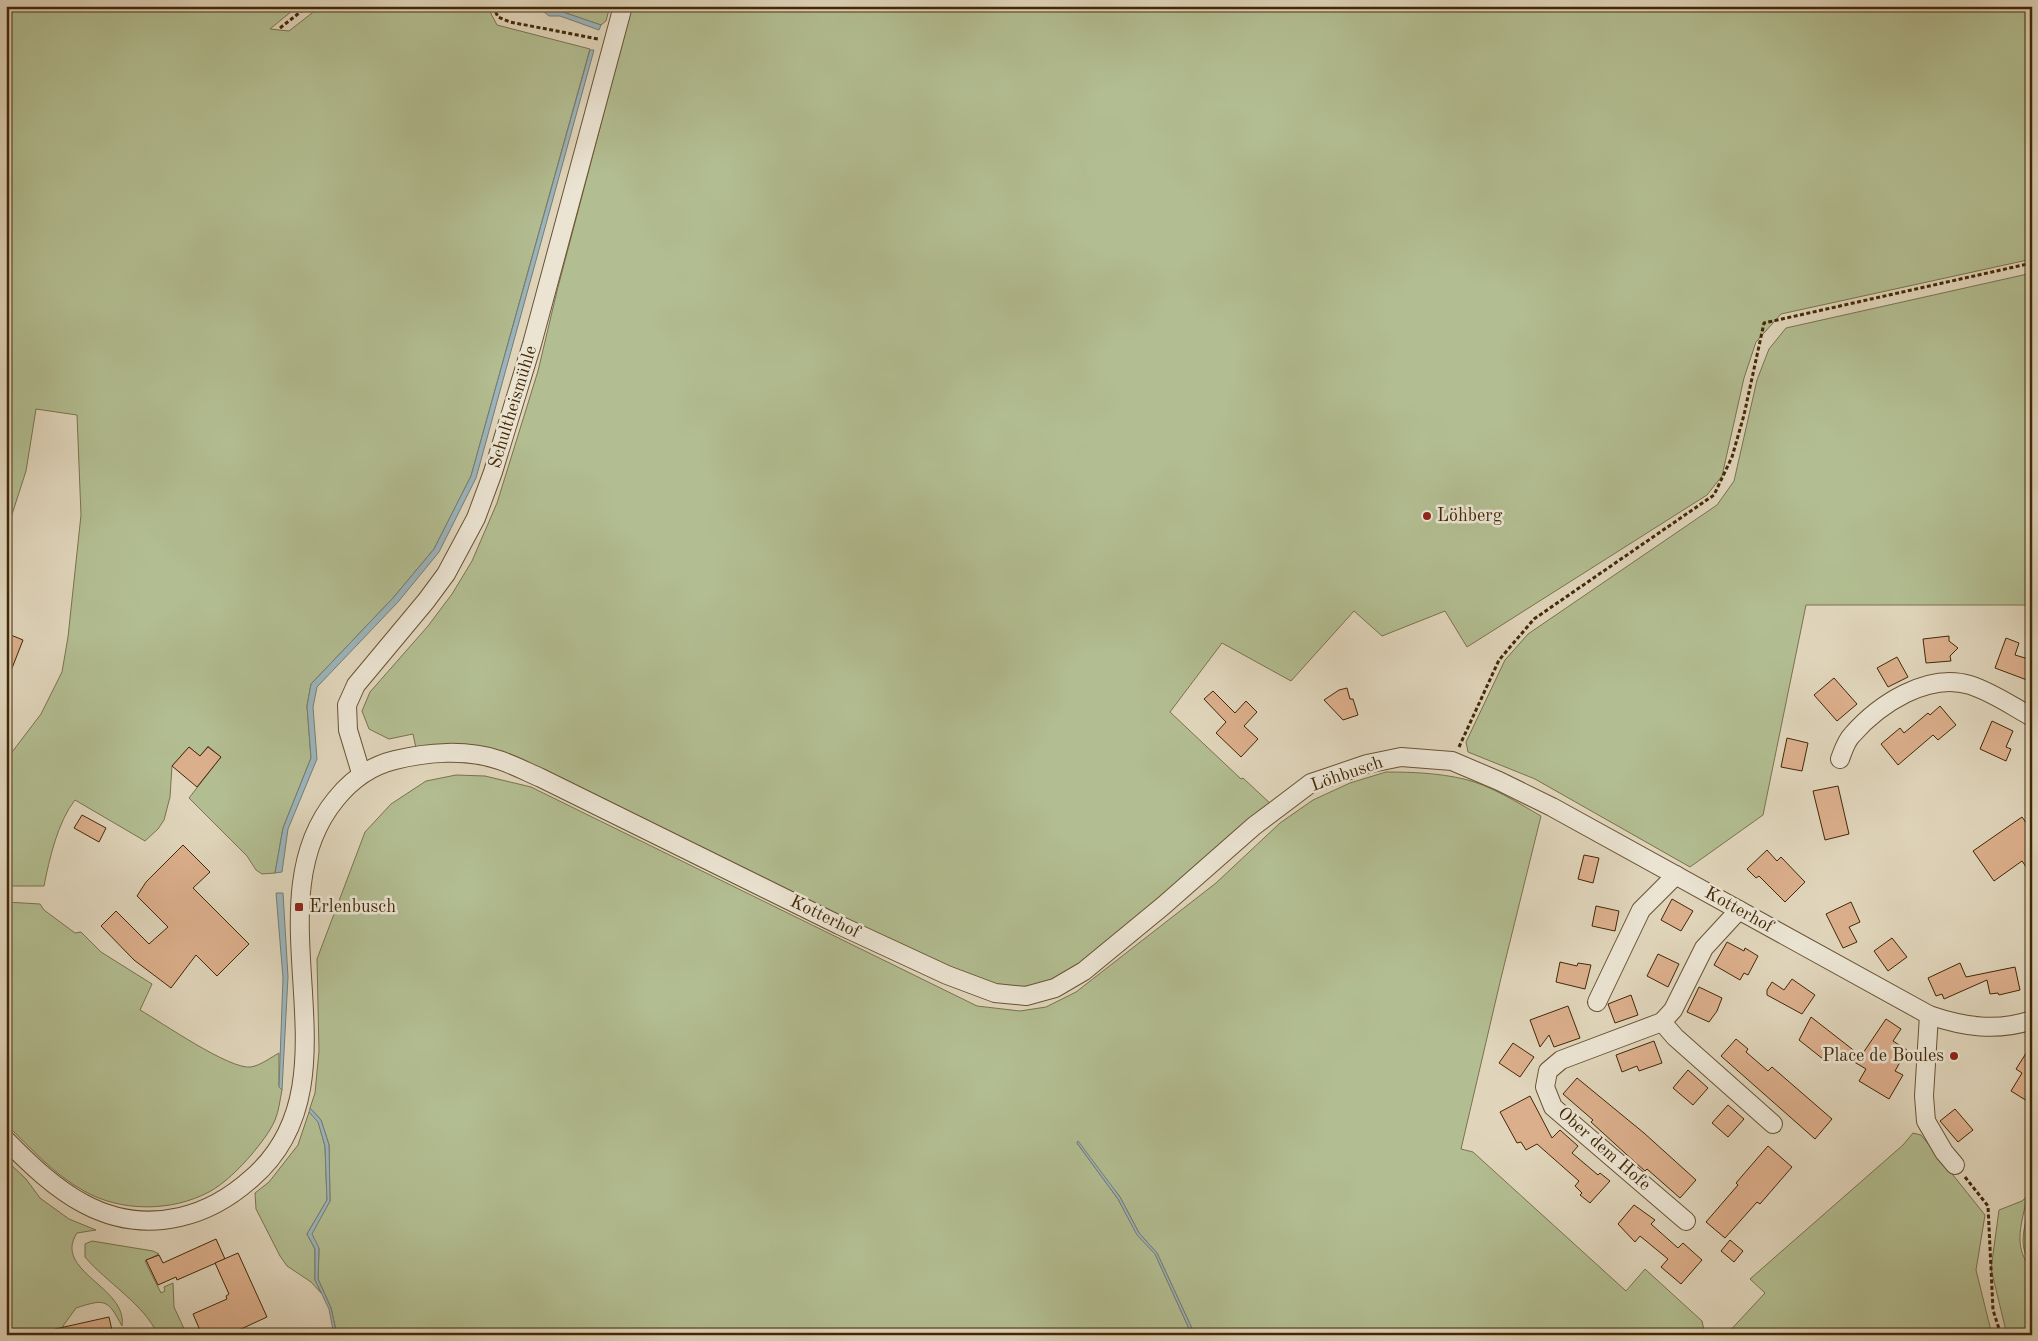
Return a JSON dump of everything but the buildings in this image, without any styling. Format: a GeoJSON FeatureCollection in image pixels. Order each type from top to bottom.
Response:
{"type":"FeatureCollection","features":[{"type":"Feature","properties":{"kind":"street","name":"Schultheismühle"},"geometry":{"type":"LineString","coordinates":[[361,774],[348,730],[347,705],[356,686],[446,574],[476,518],[493,472],[532,344],[622,6]]}},
{"type":"Feature","properties":{"kind":"street"},"geometry":{"type":"LineString","coordinates":[[1840,759],[1850,736],[1871,716],[1898,698],[1939,682],[1956,682],[1970,685],[2032,717]]}},
{"type":"Feature","properties":{"kind":"street","name":"Kotterhof"},"geometry":{"type":"LineString","coordinates":[[6,1140],[60,1190],[91,1208],[130,1221],[160,1222],[189,1215],[219,1202],[240,1189],[266,1166],[288,1131],[299,1094],[306,1053],[299,907],[309,850],[326,811],[361,774],[380,763],[417,754],[465,754],[498,759],[541,778],[946,975],[995,993],[1026,996],[1054,988],[1084,971],[1254,826]]}},
{"type":"Feature","properties":{"kind":"street","name":"Löhbusch"},"geometry":{"type":"LineString","coordinates":[[1254,826],[1312,783],[1367,764],[1401,757],[1452,761]]}},
{"type":"Feature","properties":{"kind":"street","name":"Kotterhof"},"geometry":{"type":"LineString","coordinates":[[1452,761],[1552,807],[1929,1015],[1952,1023],[1996,1029],[2032,1020]]}},
{"type":"Feature","properties":{"kind":"street"},"geometry":{"type":"LineString","coordinates":[[1597,1002],[1641,910],[1676,875]]}},
{"type":"Feature","properties":{"kind":"street"},"geometry":{"type":"LineString","coordinates":[[1739,910],[1704,948],[1673,1010],[1662,1022],[1676,1038],[1773,1124]]}},
{"type":"Feature","properties":{"kind":"street"},"geometry":{"type":"LineString","coordinates":[[1929,1015],[1924,1096],[1926,1121],[1944,1152],[1955,1165]]}},
{"type":"Feature","properties":{"kind":"street","name":"Ober dem Hofe"},"geometry":{"type":"LineString","coordinates":[[1662,1022],[1561,1060],[1548,1071],[1545,1087],[1553,1107],[1686,1220]]}},
{"type":"Feature","properties":{"kind":"path"},"geometry":{"type":"LineString","coordinates":[[280,28],[308,6]]}},
{"type":"Feature","properties":{"kind":"path"},"geometry":{"type":"LineString","coordinates":[[493,6],[498,17],[510,22],[613,42]]}},
{"type":"Feature","properties":{"kind":"path"},"geometry":{"type":"LineString","coordinates":[[1452,761],[1499,660],[1534,619],[1714,495],[1732,457],[1744,415],[1764,323],[2032,263]]}},
{"type":"Feature","properties":{"kind":"path"},"geometry":{"type":"LineString","coordinates":[[1955,1165],[1988,1206],[1993,1310],[2000,1335]]}},
{"type":"Feature","properties":{"kind":"green space"},"geometry":{"type":"Polygon","coordinates":[[[6,6],[298,6],[270,29],[289,31],[321,6],[487,6],[497,25],[590,49],[471,476],[434,549],[393,598],[311,684],[307,706],[311,758],[283,828],[275,873],[262,874],[256,870],[247,856],[189,798],[221,757],[208,746],[200,756],[189,747],[172,766],[170,797],[164,820],[158,829],[145,841],[75,800],[59,830],[44,886],[6,886],[6,760],[41,714],[62,672],[68,637],[81,515],[77,415],[36,409],[26,471],[6,533],[6,6]]]}},
{"type":"Feature","properties":{"kind":"green space"},"geometry":{"type":"Polygon","coordinates":[[[545,6],[610,6],[606,21],[601,25],[560,11],[550,11],[545,6]]]}},
{"type":"Feature","properties":{"kind":"green space"},"geometry":{"type":"Polygon","coordinates":[[[632,6],[2032,6],[2032,259],[1781,314],[1756,342],[1744,378],[1722,476],[1707,495],[1467,647],[1445,611],[1382,636],[1354,611],[1291,681],[1222,643],[1170,712],[1241,779],[1243,778],[1273,806],[1160,905],[1052,986],[996,990],[541,774],[416,748],[413,734],[389,739],[369,729],[362,711],[370,692],[428,626],[452,594],[472,561],[497,503],[538,371],[557,291],[632,6]]]}},
{"type":"Feature","properties":{"kind":"green space"},"geometry":{"type":"Polygon","coordinates":[[[2032,273],[2032,605],[1806,605],[1763,815],[1690,867],[1535,779],[1468,752],[1466,742],[1505,660],[1528,634],[1717,505],[1734,481],[1757,380],[1769,349],[1786,328],[2032,273]]]}},
{"type":"Feature","properties":{"kind":"green space"},"geometry":{"type":"Polygon","coordinates":[[[1386,772],[1435,774],[1474,782],[1504,795],[1541,816],[1461,1149],[1473,1152],[1626,1291],[1645,1269],[1702,1321],[1705,1335],[1195,1335],[1157,1253],[1139,1233],[1120,1197],[1077,1143],[1118,1199],[1137,1234],[1155,1254],[1192,1335],[337,1335],[331,1308],[318,1279],[319,1249],[311,1234],[330,1201],[329,1145],[321,1120],[310,1108],[315,1093],[319,1051],[317,959],[365,832],[391,804],[426,781],[456,775],[485,776],[531,787],[977,1006],[1020,1011],[1046,1007],[1076,992],[1216,883],[1280,823],[1313,800],[1350,783],[1386,772]]]}},
{"type":"Feature","properties":{"kind":"green space"},"geometry":{"type":"Polygon","coordinates":[[[6,902],[40,904],[44,910],[75,933],[81,932],[101,952],[152,984],[140,1010],[212,1053],[241,1066],[251,1067],[279,1053],[279,1086],[282,1090],[275,1120],[252,1154],[220,1185],[194,1199],[163,1206],[146,1207],[114,1203],[84,1191],[62,1177],[6,1124],[6,902]]]}},
{"type":"Feature","properties":{"kind":"green space"},"geometry":{"type":"Polygon","coordinates":[[[309,1112],[318,1121],[325,1146],[327,1200],[307,1234],[315,1249],[315,1280],[322,1294],[311,1282],[287,1266],[256,1209],[255,1193],[269,1182],[298,1145],[309,1112]]]}},
{"type":"Feature","properties":{"kind":"green space"},"geometry":{"type":"Polygon","coordinates":[[[1913,1133],[1921,1135],[1985,1215],[1976,1270],[1992,1335],[1726,1335],[1765,1293],[1750,1279],[1903,1145],[1913,1133]]]}},
{"type":"Feature","properties":{"kind":"green space"},"geometry":{"type":"Polygon","coordinates":[[[6,1160],[26,1179],[40,1198],[69,1219],[96,1230],[77,1233],[72,1246],[74,1258],[82,1269],[114,1300],[121,1312],[122,1326],[109,1306],[100,1302],[76,1308],[63,1326],[65,1335],[6,1335],[6,1160]]]}},
{"type":"Feature","properties":{"kind":"green space"},"geometry":{"type":"Polygon","coordinates":[[[2032,1192],[2032,1263],[2027,1257],[2023,1242],[2030,1202],[2026,1202],[2022,1219],[2020,1245],[2026,1261],[2032,1268],[2032,1335],[2007,1335],[1991,1269],[1999,1210],[2022,1201],[2032,1192]]]}},
{"type":"Feature","properties":{"kind":"green space"},"geometry":{"type":"Polygon","coordinates":[[[92,1241],[153,1251],[159,1254],[145,1261],[161,1293],[165,1291],[164,1287],[173,1283],[174,1307],[187,1335],[158,1335],[144,1313],[85,1257],[85,1244],[92,1241]]]}},
{"type":"Feature","properties":{"kind":"water"},"geometry":{"type":"Polygon","coordinates":[[[537,6],[545,6],[551,11],[560,11],[601,25],[599,30],[560,16],[549,16],[537,6]]]}},
{"type":"Feature","properties":{"kind":"water"},"geometry":{"type":"Polygon","coordinates":[[[590,50],[594,50],[476,478],[439,552],[398,602],[317,687],[313,707],[317,759],[288,829],[282,872],[275,873],[283,828],[311,758],[307,706],[311,684],[393,598],[434,549],[471,476],[590,50]]]}},
{"type":"Feature","properties":{"kind":"water"},"geometry":{"type":"Polygon","coordinates":[[[276,893],[283,893],[288,977],[282,1090],[279,1087],[283,978],[276,893]]]}},
{"type":"Feature","properties":{"kind":"water"},"geometry":{"type":"Polygon","coordinates":[[[310,1108],[321,1120],[329,1145],[330,1201],[312,1234],[319,1248],[318,1279],[331,1308],[337,1335],[334,1335],[329,1309],[315,1280],[315,1249],[307,1234],[327,1200],[325,1146],[318,1122],[309,1112],[310,1108]]]}},
{"type":"Feature","properties":{"kind":"water"},"geometry":{"type":"Polygon","coordinates":[[[1078,1141],[1120,1197],[1139,1233],[1157,1253],[1195,1335],[1192,1335],[1155,1254],[1137,1235],[1118,1199],[1077,1143],[1078,1141]]]}},
{"type":"Feature","properties":{"kind":"place","name":"Löhberg"},"geometry":{"type":"Point","coordinates":[1427,516]}},
{"type":"Feature","properties":{"kind":"place","name":"Erlenbusch"},"geometry":{"type":"Point","coordinates":[299,907]}},
{"type":"Feature","properties":{"kind":"place","name":"Place de Boules"},"geometry":{"type":"Point","coordinates":[1954,1056]}}]}
